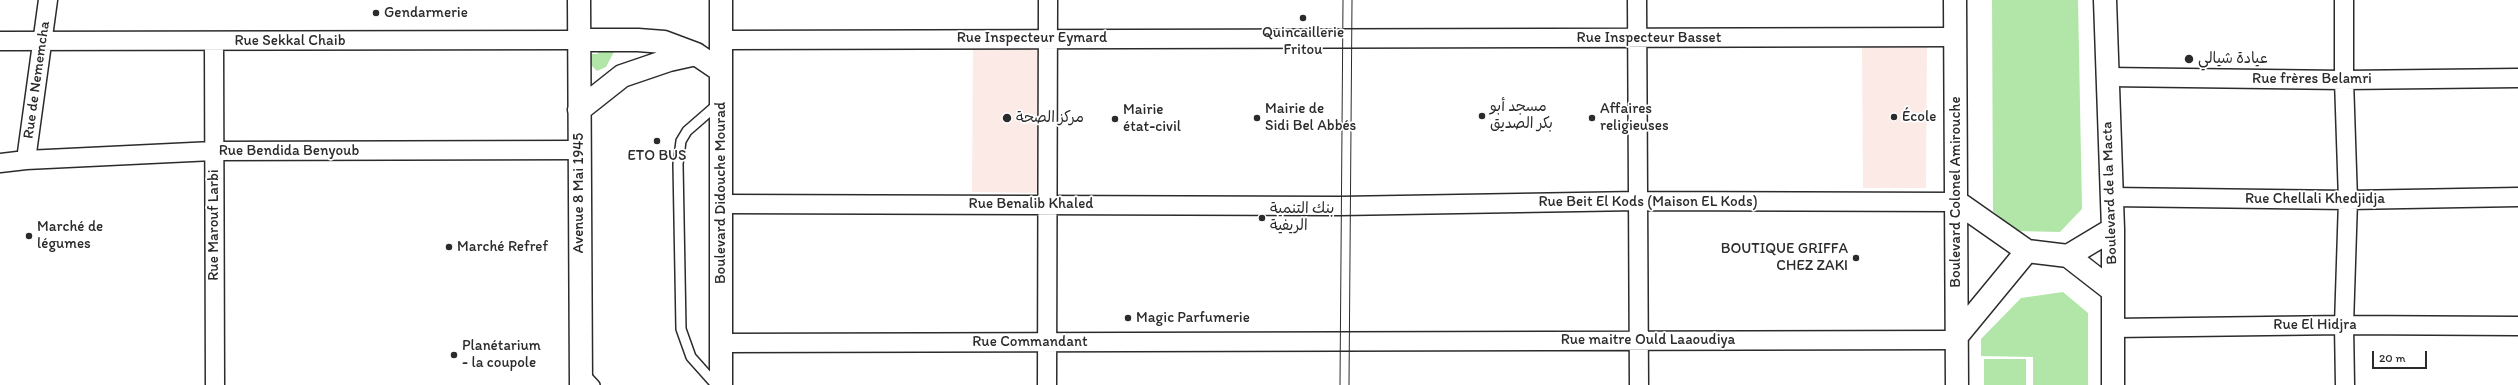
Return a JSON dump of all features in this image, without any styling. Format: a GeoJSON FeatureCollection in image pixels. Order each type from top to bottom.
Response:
{"type":"FeatureCollection","features":[{"type":"Feature","properties":{"kind":"main road","name":"Avenue 8 Mai 1945"},"geometry":{"type":"LineString","coordinates":[[579,0],[581,377]]}},
{"type":"Feature","properties":{"kind":"main road","name":"Boulevard Didouche Mourad"},"geometry":{"type":"LineString","coordinates":[[721,0],[721,385]]}},
{"type":"Feature","properties":{"kind":"main road","name":"Boulevard Colonel Amirouche"},"geometry":{"type":"LineString","coordinates":[[1955,0],[1957,385]]}},
{"type":"Feature","properties":{"kind":"main road","name":"Boulevard de la Macta"},"geometry":{"type":"LineString","coordinates":[[2105,0],[2112,229],[2113,385]]}},
{"type":"Feature","properties":{"kind":"main road"},"geometry":{"type":"LineString","coordinates":[[579,40],[638,40],[664,42],[696,54],[721,71]]}},
{"type":"Feature","properties":{"kind":"main road"},"geometry":{"type":"LineString","coordinates":[[579,110],[622,76],[642,68],[696,54]]}},
{"type":"Feature","properties":{"kind":"main road"},"geometry":{"type":"LineString","coordinates":[[1957,202],[2027,251],[2068,256],[2113,291]]}},
{"type":"Feature","properties":{"kind":"main road"},"geometry":{"type":"LineString","coordinates":[[2068,256],[2112,229]]}},
{"type":"Feature","properties":{"kind":"main road"},"geometry":{"type":"LineString","coordinates":[[1957,338],[2027,251]]}},
{"type":"Feature","properties":{"kind":"street","name":"Rue de Nememcha"},"geometry":{"type":"LineString","coordinates":[[26,160],[48,0]]}},
{"type":"Feature","properties":{"kind":"street"},"geometry":{"type":"LineString","coordinates":[[1047,385],[1046,204],[1048,0]]}},
{"type":"Feature","properties":{"kind":"street"},"geometry":{"type":"LineString","coordinates":[[1637,0],[1640,340],[1639,385]]}},
{"type":"Feature","properties":{"kind":"street"},"geometry":{"type":"LineString","coordinates":[[2344,0],[2344,80],[2348,200],[2344,325],[2345,385]]}},
{"type":"Feature","properties":{"kind":"street","name":"Rue Inspecteur Eymard"},"geometry":{"type":"LineString","coordinates":[[721,40],[1343,37]]}},
{"type":"Feature","properties":{"kind":"street","name":"Rue Inspecteur Basset"},"geometry":{"type":"LineString","coordinates":[[1343,37],[1638,39],[1955,37]]}},
{"type":"Feature","properties":{"kind":"street","name":"Rue Sekkal Chaib"},"geometry":{"type":"LineString","coordinates":[[0,41],[214,42],[579,40]]}},
{"type":"Feature","properties":{"kind":"street","name":"Rue Marouf Larbi"},"geometry":{"type":"LineString","coordinates":[[214,42],[213,151],[215,385]]}},
{"type":"Feature","properties":{"kind":"street","name":"Rue frères Belamri"},"geometry":{"type":"LineString","coordinates":[[2107,77],[2344,80],[2518,78]]}},
{"type":"Feature","properties":{"kind":"street","name":"Rue Bendida Benyoub"},"geometry":{"type":"LineString","coordinates":[[0,163],[26,160],[213,151],[579,150]]}},
{"type":"Feature","properties":{"kind":"street","name":"Rue Chellali Khedjidja"},"geometry":{"type":"LineString","coordinates":[[2111,197],[2348,200],[2518,197]]}},
{"type":"Feature","properties":{"kind":"street","name":"Rue Beit El Kods (Maison EL Kods)"},"geometry":{"type":"LineString","coordinates":[[1340,206],[1638,201],[1957,202]]}},
{"type":"Feature","properties":{"kind":"street","name":"Rue Benalib Khaled"},"geometry":{"type":"LineString","coordinates":[[721,204],[1340,206]]}},
{"type":"Feature","properties":{"kind":"street","name":"Rue El Hidjra"},"geometry":{"type":"LineString","coordinates":[[2113,328],[2344,325],[2518,326]]}},
{"type":"Feature","properties":{"kind":"street","name":"Rue maitre Ould Laaoudiya"},"geometry":{"type":"LineString","coordinates":[[1339,342],[1957,338]]}},
{"type":"Feature","properties":{"kind":"street","name":"Rue Commandant"},"geometry":{"type":"LineString","coordinates":[[721,343],[1339,342]]}},
{"type":"Feature","properties":{"kind":"lane"},"geometry":{"type":"LineString","coordinates":[[716,385],[691,357],[681,329],[678,164],[681,141],[688,131],[721,102]]}},
{"type":"Feature","properties":{"kind":"lane"},"geometry":{"type":"LineString","coordinates":[[581,377],[595,385]]}},
{"type":"Feature","properties":{"kind":"shaded area","name":"مركز الصحة"},"geometry":{"type":"Polygon","coordinates":[[[973,44],[1043,44],[1041,193],[972,192],[973,44]]]}},
{"type":"Feature","properties":{"kind":"shaded area","name":"École"},"geometry":{"type":"Polygon","coordinates":[[[1927,44],[1926,188],[1863,188],[1862,46],[1927,44]]]}},
{"type":"Feature","properties":{"kind":"green space"},"geometry":{"type":"Polygon","coordinates":[[[1992,0],[2078,0],[2082,209],[2060,232],[2016,231],[1993,211],[1992,0]]]}},
{"type":"Feature","properties":{"kind":"green space"},"geometry":{"type":"Polygon","coordinates":[[[603,49],[615,50],[606,67],[597,71],[590,64],[590,54],[597,54],[603,49]]]}},
{"type":"Feature","properties":{"kind":"green space"},"geometry":{"type":"Polygon","coordinates":[[[2063,292],[2088,313],[2088,385],[2033,385],[2033,357],[1981,356],[1981,339],[2021,298],[2063,292]]]}},
{"type":"Feature","properties":{"kind":"green space"},"geometry":{"type":"Polygon","coordinates":[[[1984,359],[2026,359],[2026,385],[1984,385],[1984,359]]]}},
{"type":"Feature","properties":{"kind":"tram line"},"geometry":{"type":"LineString","coordinates":[[1340,385],[1343,0]]}},
{"type":"Feature","properties":{"kind":"tram line"},"geometry":{"type":"LineString","coordinates":[[1349,385],[1352,0]]}},
{"type":"Feature","properties":{"kind":"place","name":"Gendarmerie"},"geometry":{"type":"Point","coordinates":[376,13]}},
{"type":"Feature","properties":{"kind":"place","name":"Quincaillerie Fritou"},"geometry":{"type":"Point","coordinates":[1303,18]}},
{"type":"Feature","properties":{"kind":"place","name":"عيادة شيالي"},"geometry":{"type":"Point","coordinates":[2189,59]}},
{"type":"Feature","properties":{"kind":"place","name":"مسجد أبو بكر الصديق"},"geometry":{"type":"Point","coordinates":[1482,116]}},
{"type":"Feature","properties":{"kind":"place","name":"École"},"geometry":{"type":"Point","coordinates":[1894,117]}},
{"type":"Feature","properties":{"kind":"place","name":"مركز الصحة"},"geometry":{"type":"Point","coordinates":[1007,118]}},
{"type":"Feature","properties":{"kind":"place","name":"Mairie de Sidi Bel Abbés"},"geometry":{"type":"Point","coordinates":[1257,118]}},
{"type":"Feature","properties":{"kind":"place","name":"Affaires religieuses"},"geometry":{"type":"Point","coordinates":[1592,118]}},
{"type":"Feature","properties":{"kind":"place","name":"Mairie état-civil"},"geometry":{"type":"Point","coordinates":[1115,119]}},
{"type":"Feature","properties":{"kind":"place","name":"ETO BUS"},"geometry":{"type":"Point","coordinates":[657,141]}},
{"type":"Feature","properties":{"kind":"place","name":"بنك التنمية الريفية"},"geometry":{"type":"Point","coordinates":[1262,218]}},
{"type":"Feature","properties":{"kind":"place","name":"Marché de légumes"},"geometry":{"type":"Point","coordinates":[29,236]}},
{"type":"Feature","properties":{"kind":"place","name":"Marché Refref"},"geometry":{"type":"Point","coordinates":[449,247]}},
{"type":"Feature","properties":{"kind":"place","name":"BOUTIQUE GRIFFA CHEZ ZAKI"},"geometry":{"type":"Point","coordinates":[1856,258]}},
{"type":"Feature","properties":{"kind":"place","name":"Magic Parfumerie"},"geometry":{"type":"Point","coordinates":[1128,318]}},
{"type":"Feature","properties":{"kind":"place","name":"Planétarium - la coupole"},"geometry":{"type":"Point","coordinates":[454,355]}}]}
